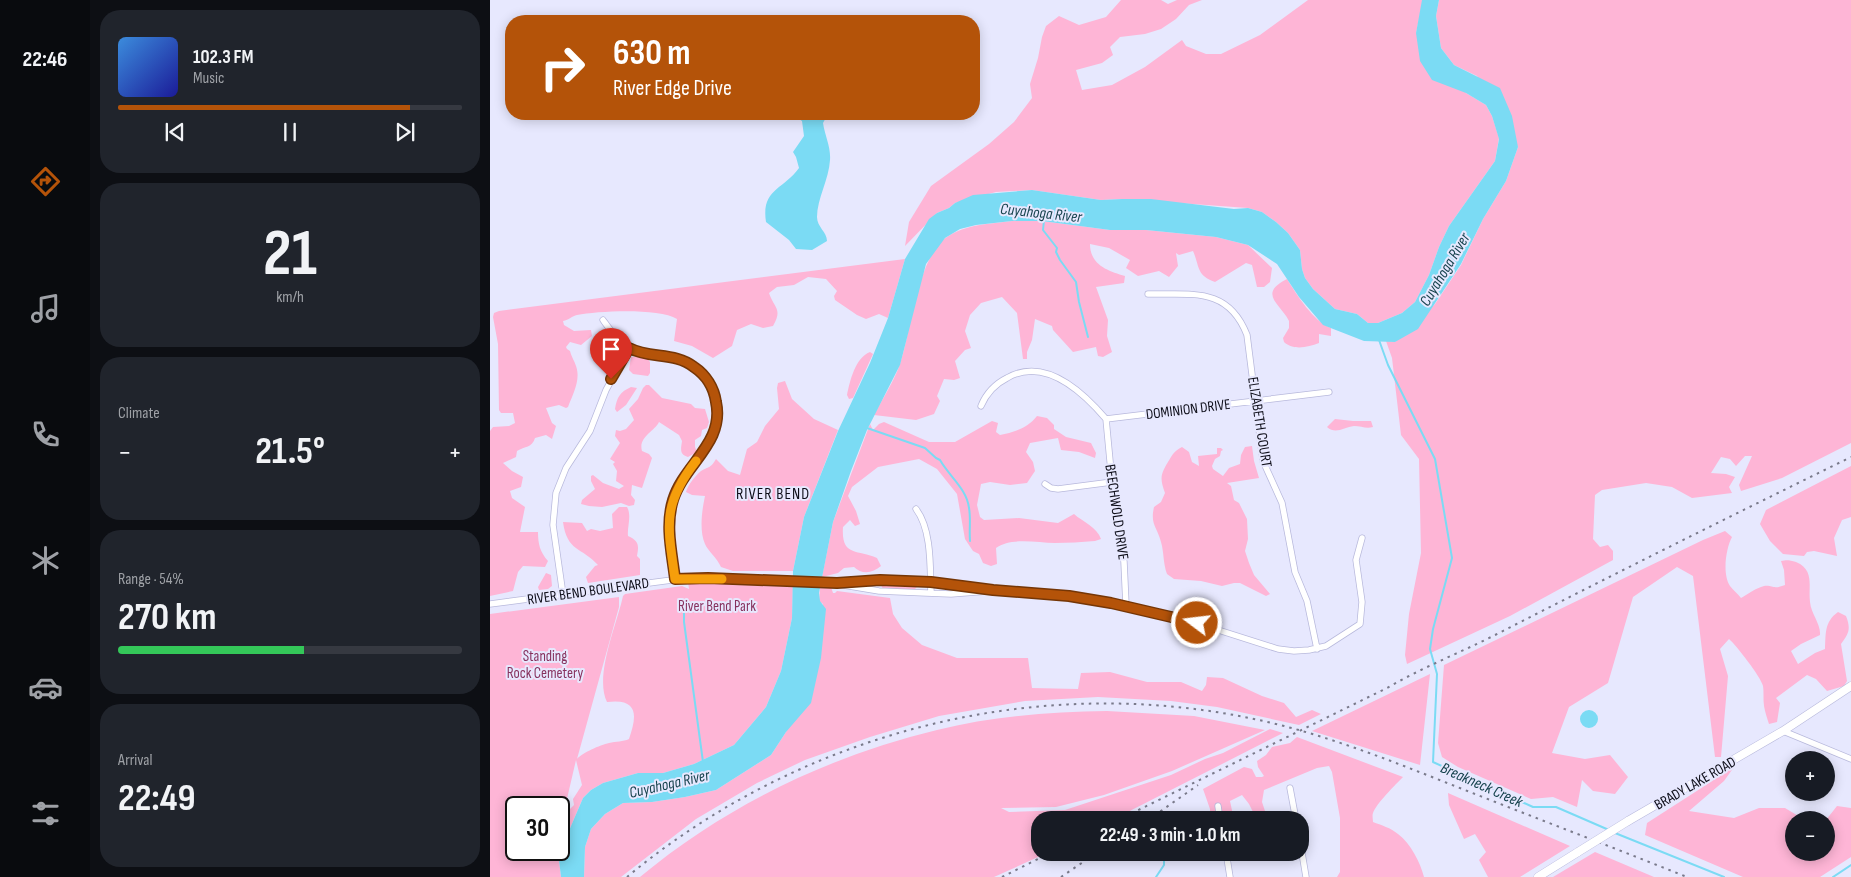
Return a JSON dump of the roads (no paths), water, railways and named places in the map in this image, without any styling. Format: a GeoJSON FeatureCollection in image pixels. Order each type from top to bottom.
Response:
{"type":"FeatureCollection","features":[{"type":"Feature","properties":{"kind":"street","name":"ELIZABETH COURT"},"geometry":{"type":"LineString","coordinates":[[1148,294],[1202,295],[1220,300],[1231,308],[1242,321],[1247,335],[1263,461],[1282,502],[1295,572],[1307,601],[1317,649]]}},
{"type":"Feature","properties":{"kind":"street"},"geometry":{"type":"LineString","coordinates":[[603,320],[616,337],[629,348],[647,354],[678,358],[691,364],[708,381],[714,391],[718,418],[713,437],[682,480],[670,510],[669,532],[675,579]]}},
{"type":"Feature","properties":{"kind":"street"},"geometry":{"type":"LineString","coordinates":[[563,595],[553,525],[556,493],[562,476],[590,431],[606,390],[629,348]]}},
{"type":"Feature","properties":{"kind":"street"},"geometry":{"type":"LineString","coordinates":[[981,406],[988,393],[1011,375],[1037,371],[1053,375],[1070,384],[1096,407],[1106,419]]}},
{"type":"Feature","properties":{"kind":"street","name":"DOMINION DRIVE"},"geometry":{"type":"LineString","coordinates":[[1106,419],[1329,392]]}},
{"type":"Feature","properties":{"kind":"street","name":"BEECHWOLD DRIVE"},"geometry":{"type":"LineString","coordinates":[[1106,419],[1112,482],[1124,562],[1126,605]]}},
{"type":"Feature","properties":{"kind":"street"},"geometry":{"type":"LineString","coordinates":[[1045,484],[1051,488],[1058,489],[1112,482]]}},
{"type":"Feature","properties":{"kind":"street"},"geometry":{"type":"LineString","coordinates":[[916,509],[925,523],[931,593]]}},
{"type":"Feature","properties":{"kind":"street"},"geometry":{"type":"LineString","coordinates":[[1317,649],[1335,641],[1360,624],[1362,602],[1356,560],[1362,538]]}},
{"type":"Feature","properties":{"kind":"street","name":"RIVER BEND BOULEVARD"},"geometry":{"type":"LineString","coordinates":[[490,604],[675,579],[696,578],[834,583],[880,580],[931,582],[993,590],[1069,596],[1126,605],[1190,621],[1278,649],[1294,651],[1317,649]]}},
{"type":"Feature","properties":{"kind":"street","name":"RIVER BEND BOULEVARD"},"geometry":{"type":"LineString","coordinates":[[834,583],[880,591],[977,593],[993,590]]}},
{"type":"Feature","properties":{"kind":"street","name":"BRADY LAKE ROAD"},"geometry":{"type":"LineString","coordinates":[[1538,877],[1783,731],[1851,686]]}},
{"type":"Feature","properties":{"kind":"street"},"geometry":{"type":"LineString","coordinates":[[1783,731],[1851,759]]}},
{"type":"Feature","properties":{"kind":"street"},"geometry":{"type":"LineString","coordinates":[[1290,788],[1294,811]]}},
{"type":"Feature","properties":{"kind":"street"},"geometry":{"type":"LineString","coordinates":[[1218,806],[1219,811]]}},
{"type":"Feature","properties":{"kind":"street"},"geometry":{"type":"LineString","coordinates":[[1227,861],[1230,877]]}},
{"type":"Feature","properties":{"kind":"street"},"geometry":{"type":"LineString","coordinates":[[1303,861],[1306,877]]}},
{"type":"Feature","properties":{"kind":"water","name":"Cuyahoga River"},"geometry":{"type":"Polygon","coordinates":[[[1422,0],[1439,0],[1436,16],[1441,48],[1454,65],[1500,88],[1512,116],[1518,147],[1506,181],[1483,219],[1461,264],[1418,329],[1395,342],[1364,341],[1323,325],[1299,297],[1277,264],[1248,245],[1216,237],[1146,230],[1110,230],[1042,221],[1012,221],[976,225],[960,229],[945,238],[926,264],[900,365],[867,430],[833,522],[819,593],[820,601],[826,609],[821,658],[811,703],[786,732],[771,755],[716,790],[652,802],[623,803],[605,814],[591,829],[585,847],[584,877],[561,877],[559,861],[570,861],[570,828],[583,798],[591,790],[603,783],[638,773],[663,773],[694,764],[734,745],[766,707],[781,671],[792,618],[793,571],[804,517],[838,431],[870,363],[888,318],[905,259],[929,219],[955,203],[973,195],[1032,190],[1101,200],[1151,199],[1234,209],[1248,208],[1262,212],[1288,233],[1300,250],[1305,278],[1313,289],[1335,309],[1357,314],[1368,323],[1378,323],[1402,313],[1415,302],[1429,275],[1449,226],[1495,161],[1499,139],[1492,116],[1486,105],[1466,93],[1432,80],[1420,61],[1416,33],[1422,0]]]}},
{"type":"Feature","properties":{"kind":"water"},"geometry":{"type":"Polygon","coordinates":[[[801,120],[825,120],[823,123],[830,155],[828,174],[819,203],[817,217],[817,221],[827,241],[812,250],[796,249],[789,240],[766,222],[765,211],[770,196],[799,168],[793,152],[804,136],[801,120]]]}},
{"type":"Feature","properties":{"kind":"water"},"geometry":{"type":"Polygon","coordinates":[[[1589,710],[1595,713],[1598,719],[1595,725],[1589,728],[1583,725],[1580,719],[1583,713],[1589,710]]]}},
{"type":"Feature","properties":{"kind":"waterway","name":"Cuyahoga River"},"geometry":{"type":"LineString","coordinates":[[1044,220],[1043,230],[1057,248],[1056,252],[1060,260],[1076,282],[1088,337]]}},
{"type":"Feature","properties":{"kind":"waterway","name":"Breakneck Creek"},"geometry":{"type":"LineString","coordinates":[[1379,340],[1388,365],[1435,459],[1452,558],[1433,629],[1430,649],[1437,674],[1433,762],[1533,807],[1556,807],[1609,830]]}},
{"type":"Feature","properties":{"kind":"waterway"},"geometry":{"type":"LineString","coordinates":[[867,428],[925,448],[940,460],[968,501],[970,541]]}},
{"type":"Feature","properties":{"kind":"waterway","name":"Cuyahoga River"},"geometry":{"type":"LineString","coordinates":[[684,606],[684,622],[703,762]]}},
{"type":"Feature","properties":{"kind":"waterway","name":"Breakneck Creek"},"geometry":{"type":"LineString","coordinates":[[1615,833],[1724,877]]}},
{"type":"Feature","properties":{"kind":"waterway"},"geometry":{"type":"LineString","coordinates":[[1156,877],[1164,865],[1164,861]]}},
{"type":"Feature","properties":{"kind":"waterway","name":"Breakneck Creek"},"geometry":{"type":"LineString","coordinates":[[1833,877],[1851,865]]}},
{"type":"Feature","properties":{"kind":"railway"},"geometry":{"type":"LineString","coordinates":[[1136,811],[1414,673],[1485,640],[1851,457]]}},
{"type":"Feature","properties":{"kind":"railway"},"geometry":{"type":"LineString","coordinates":[[627,877],[697,826],[771,783],[850,749],[932,724],[1016,709],[1101,703],[1187,708],[1272,723],[1298,730],[1350,746],[1687,877]]}},
{"type":"Feature","properties":{"kind":"railway"},"geometry":{"type":"LineString","coordinates":[[1161,811],[1198,785]]}},
{"type":"Feature","properties":{"kind":"railway"},"geometry":{"type":"LineString","coordinates":[[1002,877],[1034,861]]}},
{"type":"Feature","properties":{"kind":"railway"},"geometry":{"type":"LineString","coordinates":[[1061,877],[1085,861]]}},
{"type":"Feature","properties":{"kind":"district","name":"RIVER BEND"},"geometry":{"type":"Point","coordinates":[773,493]}},
{"type":"Feature","properties":{"kind":"park label","name":"River Bend Park"},"geometry":{"type":"Point","coordinates":[717,606]}},
{"type":"Feature","properties":{"kind":"park label","name":"Standing Rock Cemetery"},"geometry":{"type":"Point","coordinates":[545,664]}}]}
